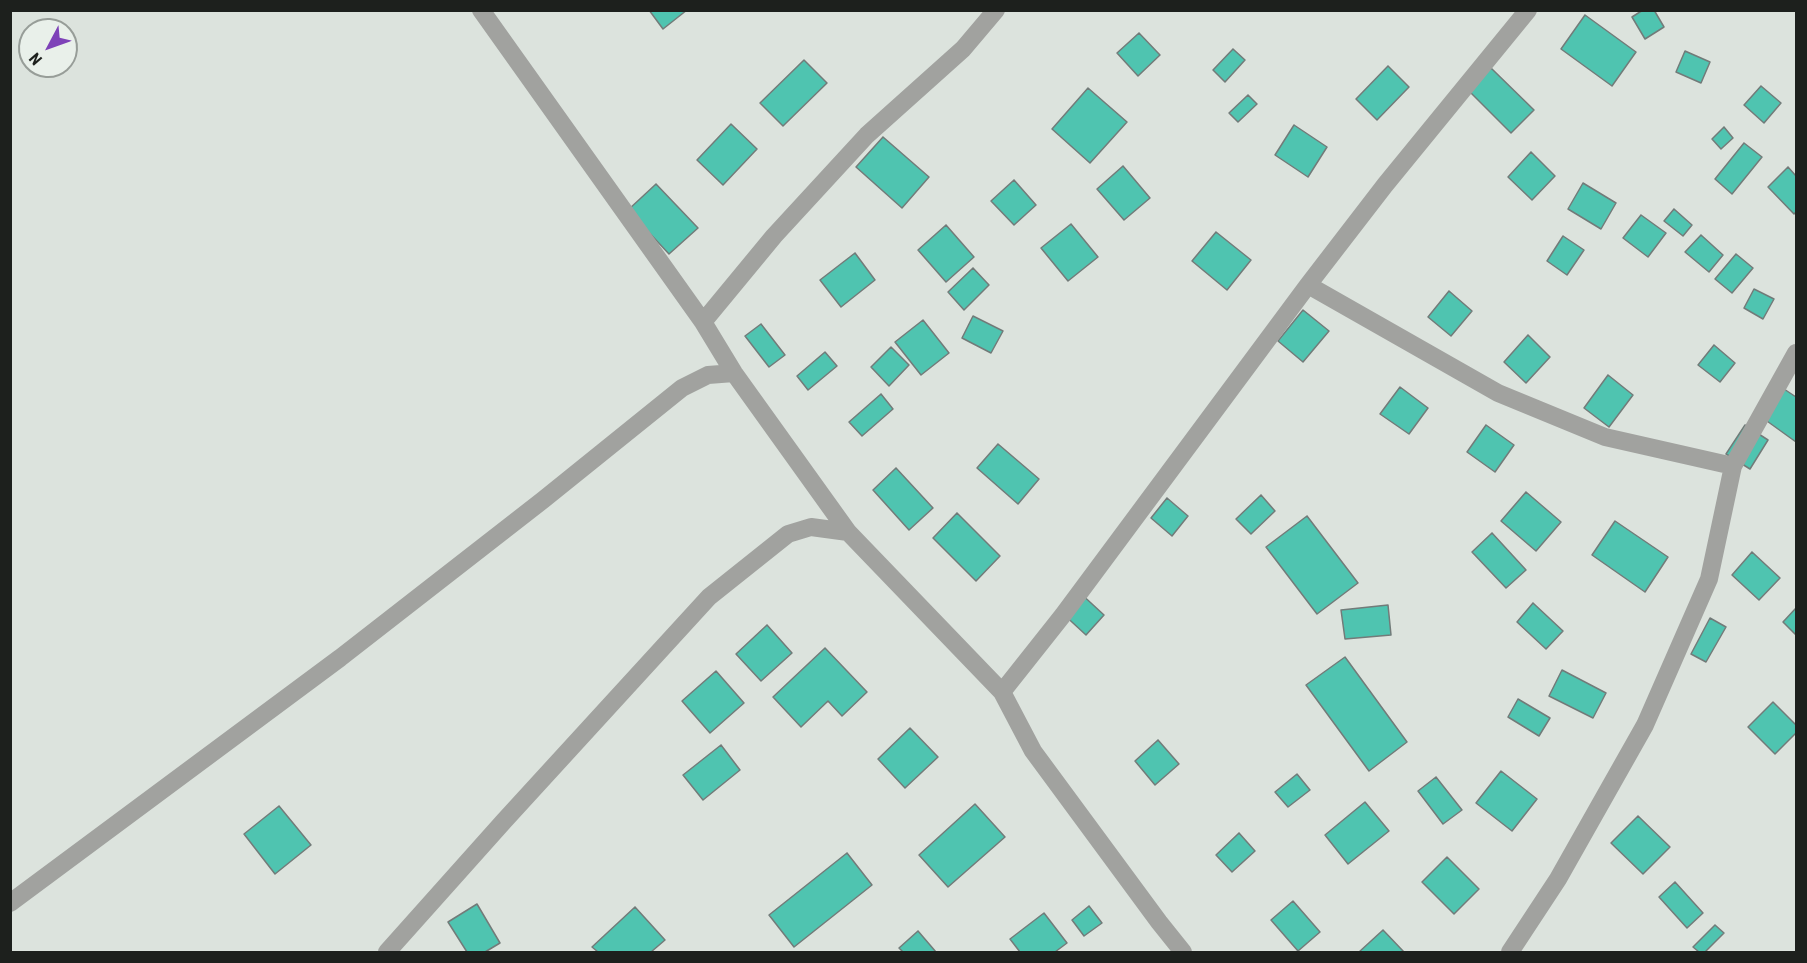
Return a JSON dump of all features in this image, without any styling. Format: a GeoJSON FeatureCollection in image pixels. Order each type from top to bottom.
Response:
{"type":"FeatureCollection","features":[{"type":"Feature","properties":{"kind":"street"},"geometry":{"type":"LineString","coordinates":[[481,10],[703,322],[734,373],[848,532],[1002,692],[1033,751],[1183,952]]}},
{"type":"Feature","properties":{"kind":"street"},"geometry":{"type":"LineString","coordinates":[[703,322],[774,236],[867,135],[963,49],[996,10]]}},
{"type":"Feature","properties":{"kind":"street"},"geometry":{"type":"LineString","coordinates":[[1002,692],[1063,615],[1385,185],[1528,10]]}},
{"type":"Feature","properties":{"kind":"street"},"geometry":{"type":"LineString","coordinates":[[1308,285],[1498,393],[1605,437],[1733,466]]}},
{"type":"Feature","properties":{"kind":"street"},"geometry":{"type":"LineString","coordinates":[[1510,952],[1558,879],[1645,725],[1709,579],[1733,466],[1797,353]]}},
{"type":"Feature","properties":{"kind":"street"},"geometry":{"type":"LineString","coordinates":[[10,903],[340,658],[682,388],[708,375],[734,373]]}},
{"type":"Feature","properties":{"kind":"street"},"geometry":{"type":"LineString","coordinates":[[387,952],[709,597],[788,534],[811,527],[848,532]]}},
{"type":"Feature","properties":{"kind":"building"},"geometry":{"type":"Polygon","coordinates":[[[649,10],[687,10],[663,29],[649,10]]]}},
{"type":"Feature","properties":{"kind":"building"},"geometry":{"type":"Polygon","coordinates":[[[1643,10],[1654,10],[1664,27],[1645,39],[1632,17],[1643,10]]]}},
{"type":"Feature","properties":{"kind":"building"},"geometry":{"type":"Polygon","coordinates":[[[1585,15],[1636,52],[1612,86],[1561,49],[1585,15]]]}},
{"type":"Feature","properties":{"kind":"building"},"geometry":{"type":"Polygon","coordinates":[[[1139,33],[1160,55],[1138,76],[1117,53],[1139,33]]]}},
{"type":"Feature","properties":{"kind":"building"},"geometry":{"type":"Polygon","coordinates":[[[1233,49],[1245,60],[1225,82],[1213,70],[1233,49]]]}},
{"type":"Feature","properties":{"kind":"building"},"geometry":{"type":"Polygon","coordinates":[[[1685,51],[1710,62],[1701,83],[1676,72],[1685,51]]]}},
{"type":"Feature","properties":{"kind":"building"},"geometry":{"type":"Polygon","coordinates":[[[804,60],[827,83],[783,126],[760,103],[804,60]]]}},
{"type":"Feature","properties":{"kind":"building"},"geometry":{"type":"Polygon","coordinates":[[[1388,66],[1409,87],[1377,120],[1356,99],[1388,66]]]}},
{"type":"Feature","properties":{"kind":"building"},"geometry":{"type":"Polygon","coordinates":[[[1491,68],[1534,110],[1511,133],[1469,91],[1491,68]]]}},
{"type":"Feature","properties":{"kind":"building"},"geometry":{"type":"Polygon","coordinates":[[[1761,86],[1781,103],[1764,123],[1744,105],[1761,86]]]}},
{"type":"Feature","properties":{"kind":"building"},"geometry":{"type":"Polygon","coordinates":[[[1088,88],[1127,122],[1090,163],[1052,129],[1088,88]]]}},
{"type":"Feature","properties":{"kind":"building"},"geometry":{"type":"Polygon","coordinates":[[[1248,95],[1257,104],[1238,122],[1229,113],[1248,95]]]}},
{"type":"Feature","properties":{"kind":"building"},"geometry":{"type":"Polygon","coordinates":[[[731,124],[757,149],[723,185],[697,160],[731,124]]]}},
{"type":"Feature","properties":{"kind":"building"},"geometry":{"type":"Polygon","coordinates":[[[1294,125],[1327,147],[1308,177],[1275,155],[1294,125]]]}},
{"type":"Feature","properties":{"kind":"building"},"geometry":{"type":"Polygon","coordinates":[[[1724,127],[1733,138],[1721,149],[1712,139],[1724,127]]]}},
{"type":"Feature","properties":{"kind":"building"},"geometry":{"type":"Polygon","coordinates":[[[883,137],[929,177],[902,208],[856,167],[883,137]]]}},
{"type":"Feature","properties":{"kind":"building"},"geometry":{"type":"Polygon","coordinates":[[[1744,143],[1762,157],[1732,194],[1715,179],[1744,143]]]}},
{"type":"Feature","properties":{"kind":"building"},"geometry":{"type":"Polygon","coordinates":[[[1531,152],[1555,176],[1532,200],[1508,177],[1531,152]]]}},
{"type":"Feature","properties":{"kind":"building"},"geometry":{"type":"Polygon","coordinates":[[[1123,166],[1150,198],[1124,220],[1097,189],[1123,166]]]}},
{"type":"Feature","properties":{"kind":"building"},"geometry":{"type":"Polygon","coordinates":[[[1788,167],[1796,176],[1796,212],[1794,214],[1768,187],[1788,167]]]}},
{"type":"Feature","properties":{"kind":"building"},"geometry":{"type":"Polygon","coordinates":[[[1014,180],[1036,205],[1014,225],[991,201],[1014,180]]]}},
{"type":"Feature","properties":{"kind":"building"},"geometry":{"type":"Polygon","coordinates":[[[1583,183],[1616,203],[1601,229],[1568,209],[1583,183]]]}},
{"type":"Feature","properties":{"kind":"building"},"geometry":{"type":"Polygon","coordinates":[[[656,184],[698,228],[669,254],[628,210],[656,184]]]}},
{"type":"Feature","properties":{"kind":"building"},"geometry":{"type":"Polygon","coordinates":[[[1674,209],[1692,225],[1683,236],[1664,221],[1674,209]]]}},
{"type":"Feature","properties":{"kind":"building"},"geometry":{"type":"Polygon","coordinates":[[[1641,215],[1666,233],[1648,257],[1623,238],[1641,215]]]}},
{"type":"Feature","properties":{"kind":"building"},"geometry":{"type":"Polygon","coordinates":[[[1071,224],[1098,257],[1068,281],[1041,248],[1071,224]]]}},
{"type":"Feature","properties":{"kind":"building"},"geometry":{"type":"Polygon","coordinates":[[[946,225],[974,257],[946,282],[918,250],[946,225]]]}},
{"type":"Feature","properties":{"kind":"building"},"geometry":{"type":"Polygon","coordinates":[[[1216,232],[1251,260],[1227,290],[1192,261],[1216,232]]]}},
{"type":"Feature","properties":{"kind":"building"},"geometry":{"type":"Polygon","coordinates":[[[1701,235],[1723,255],[1709,272],[1685,252],[1701,235]]]}},
{"type":"Feature","properties":{"kind":"building"},"geometry":{"type":"Polygon","coordinates":[[[1563,236],[1584,250],[1567,275],[1547,261],[1563,236]]]}},
{"type":"Feature","properties":{"kind":"building"},"geometry":{"type":"Polygon","coordinates":[[[855,253],[875,280],[841,307],[820,280],[855,253]]]}},
{"type":"Feature","properties":{"kind":"building"},"geometry":{"type":"Polygon","coordinates":[[[1736,254],[1753,268],[1732,293],[1715,279],[1736,254]]]}},
{"type":"Feature","properties":{"kind":"building"},"geometry":{"type":"Polygon","coordinates":[[[973,268],[989,285],[964,310],[948,292],[973,268]]]}},
{"type":"Feature","properties":{"kind":"building"},"geometry":{"type":"Polygon","coordinates":[[[1754,289],[1774,299],[1763,319],[1744,308],[1754,289]]]}},
{"type":"Feature","properties":{"kind":"building"},"geometry":{"type":"Polygon","coordinates":[[[1449,291],[1472,311],[1451,336],[1428,317],[1449,291]]]}},
{"type":"Feature","properties":{"kind":"building"},"geometry":{"type":"Polygon","coordinates":[[[1303,310],[1329,331],[1303,362],[1278,341],[1303,310]]]}},
{"type":"Feature","properties":{"kind":"building"},"geometry":{"type":"Polygon","coordinates":[[[973,316],[1003,331],[991,353],[962,338],[973,316]]]}},
{"type":"Feature","properties":{"kind":"building"},"geometry":{"type":"Polygon","coordinates":[[[923,320],[949,353],[921,375],[895,342],[923,320]]]}},
{"type":"Feature","properties":{"kind":"building"},"geometry":{"type":"Polygon","coordinates":[[[761,324],[785,355],[769,367],[745,336],[761,324]]]}},
{"type":"Feature","properties":{"kind":"building"},"geometry":{"type":"Polygon","coordinates":[[[1528,335],[1550,357],[1526,383],[1504,362],[1528,335]]]}},
{"type":"Feature","properties":{"kind":"building"},"geometry":{"type":"Polygon","coordinates":[[[1714,345],[1735,363],[1720,382],[1698,365],[1714,345]]]}},
{"type":"Feature","properties":{"kind":"building"},"geometry":{"type":"Polygon","coordinates":[[[891,347],[909,365],[889,386],[871,367],[891,347]]]}},
{"type":"Feature","properties":{"kind":"building"},"geometry":{"type":"Polygon","coordinates":[[[825,352],[837,366],[808,390],[797,376],[825,352]]]}},
{"type":"Feature","properties":{"kind":"building"},"geometry":{"type":"Polygon","coordinates":[[[1608,375],[1633,395],[1609,427],[1584,408],[1608,375]]]}},
{"type":"Feature","properties":{"kind":"building"},"geometry":{"type":"Polygon","coordinates":[[[1400,387],[1428,408],[1409,434],[1380,414],[1400,387]]]}},
{"type":"Feature","properties":{"kind":"building"},"geometry":{"type":"Polygon","coordinates":[[[1781,387],[1796,397],[1796,442],[1760,416],[1781,387]]]}},
{"type":"Feature","properties":{"kind":"building"},"geometry":{"type":"Polygon","coordinates":[[[881,394],[893,409],[862,436],[849,422],[881,394]]]}},
{"type":"Feature","properties":{"kind":"building"},"geometry":{"type":"Polygon","coordinates":[[[1486,425],[1514,445],[1495,472],[1467,452],[1486,425]]]}},
{"type":"Feature","properties":{"kind":"building"},"geometry":{"type":"Polygon","coordinates":[[[1745,425],[1768,440],[1750,469],[1726,454],[1745,425]]]}},
{"type":"Feature","properties":{"kind":"building"},"geometry":{"type":"Polygon","coordinates":[[[998,444],[1039,479],[1018,504],[977,468],[998,444]]]}},
{"type":"Feature","properties":{"kind":"building"},"geometry":{"type":"Polygon","coordinates":[[[896,468],[933,508],[909,530],[873,490],[896,468]]]}},
{"type":"Feature","properties":{"kind":"building"},"geometry":{"type":"Polygon","coordinates":[[[1526,492],[1561,522],[1536,551],[1501,521],[1526,492]]]}},
{"type":"Feature","properties":{"kind":"building"},"geometry":{"type":"Polygon","coordinates":[[[1261,495],[1275,511],[1251,534],[1236,519],[1261,495]]]}},
{"type":"Feature","properties":{"kind":"building"},"geometry":{"type":"Polygon","coordinates":[[[1167,498],[1188,516],[1172,536],[1151,518],[1167,498]]]}},
{"type":"Feature","properties":{"kind":"building"},"geometry":{"type":"Polygon","coordinates":[[[957,513],[1000,556],[976,581],[933,538],[957,513]]]}},
{"type":"Feature","properties":{"kind":"building"},"geometry":{"type":"Polygon","coordinates":[[[1307,516],[1358,583],[1317,614],[1266,547],[1307,516]]]}},
{"type":"Feature","properties":{"kind":"building"},"geometry":{"type":"Polygon","coordinates":[[[1615,521],[1668,557],[1645,592],[1592,555],[1615,521]]]}},
{"type":"Feature","properties":{"kind":"building"},"geometry":{"type":"Polygon","coordinates":[[[1492,533],[1526,570],[1506,588],[1472,552],[1492,533]]]}},
{"type":"Feature","properties":{"kind":"building"},"geometry":{"type":"Polygon","coordinates":[[[1752,552],[1780,578],[1759,600],[1732,575],[1752,552]]]}},
{"type":"Feature","properties":{"kind":"building"},"geometry":{"type":"Polygon","coordinates":[[[1078,591],[1104,615],[1086,635],[1060,611],[1078,591]]]}},
{"type":"Feature","properties":{"kind":"building"},"geometry":{"type":"Polygon","coordinates":[[[1533,603],[1563,631],[1546,649],[1517,622],[1533,603]]]}},
{"type":"Feature","properties":{"kind":"building"},"geometry":{"type":"Polygon","coordinates":[[[1388,605],[1391,635],[1345,639],[1341,610],[1388,605]]]}},
{"type":"Feature","properties":{"kind":"building"},"geometry":{"type":"Polygon","coordinates":[[[1796,608],[1796,635],[1783,622],[1796,608]]]}},
{"type":"Feature","properties":{"kind":"building"},"geometry":{"type":"Polygon","coordinates":[[[1710,618],[1726,627],[1706,662],[1691,654],[1710,618]]]}},
{"type":"Feature","properties":{"kind":"building"},"geometry":{"type":"Polygon","coordinates":[[[767,625],[792,653],[761,681],[736,654],[767,625]]]}},
{"type":"Feature","properties":{"kind":"building"},"geometry":{"type":"Polygon","coordinates":[[[825,648],[867,692],[842,716],[828,701],[801,727],[773,697],[825,648]]]}},
{"type":"Feature","properties":{"kind":"building"},"geometry":{"type":"Polygon","coordinates":[[[1345,657],[1407,742],[1369,771],[1306,685],[1345,657]]]}},
{"type":"Feature","properties":{"kind":"building"},"geometry":{"type":"Polygon","coordinates":[[[1562,670],[1606,693],[1593,718],[1549,696],[1562,670]]]}},
{"type":"Feature","properties":{"kind":"building"},"geometry":{"type":"Polygon","coordinates":[[[716,671],[744,703],[710,733],[682,701],[716,671]]]}},
{"type":"Feature","properties":{"kind":"building"},"geometry":{"type":"Polygon","coordinates":[[[1518,699],[1550,718],[1539,736],[1508,717],[1518,699]]]}},
{"type":"Feature","properties":{"kind":"building"},"geometry":{"type":"Polygon","coordinates":[[[1773,702],[1796,725],[1796,733],[1775,754],[1748,727],[1773,702]]]}},
{"type":"Feature","properties":{"kind":"building"},"geometry":{"type":"Polygon","coordinates":[[[910,728],[938,757],[905,788],[878,759],[910,728]]]}},
{"type":"Feature","properties":{"kind":"building"},"geometry":{"type":"Polygon","coordinates":[[[1158,740],[1179,764],[1155,785],[1135,761],[1158,740]]]}},
{"type":"Feature","properties":{"kind":"building"},"geometry":{"type":"Polygon","coordinates":[[[721,745],[740,770],[703,800],[683,775],[721,745]]]}},
{"type":"Feature","properties":{"kind":"building"},"geometry":{"type":"Polygon","coordinates":[[[1501,771],[1537,799],[1512,831],[1476,803],[1501,771]]]}},
{"type":"Feature","properties":{"kind":"building"},"geometry":{"type":"Polygon","coordinates":[[[1297,774],[1310,790],[1288,807],[1275,792],[1297,774]]]}},
{"type":"Feature","properties":{"kind":"building"},"geometry":{"type":"Polygon","coordinates":[[[1436,777],[1462,810],[1443,824],[1418,791],[1436,777]]]}},
{"type":"Feature","properties":{"kind":"building"},"geometry":{"type":"Polygon","coordinates":[[[1365,802],[1389,831],[1348,864],[1325,835],[1365,802]]]}},
{"type":"Feature","properties":{"kind":"building"},"geometry":{"type":"Polygon","coordinates":[[[975,804],[1005,837],[948,887],[919,855],[975,804]]]}},
{"type":"Feature","properties":{"kind":"building"},"geometry":{"type":"Polygon","coordinates":[[[279,806],[311,845],[275,874],[244,834],[279,806]]]}},
{"type":"Feature","properties":{"kind":"building"},"geometry":{"type":"Polygon","coordinates":[[[1638,816],[1670,847],[1643,874],[1611,843],[1638,816]]]}},
{"type":"Feature","properties":{"kind":"building"},"geometry":{"type":"Polygon","coordinates":[[[1239,833],[1255,851],[1232,872],[1216,855],[1239,833]]]}},
{"type":"Feature","properties":{"kind":"building"},"geometry":{"type":"Polygon","coordinates":[[[847,853],[872,885],[794,947],[769,915],[847,853]]]}},
{"type":"Feature","properties":{"kind":"building"},"geometry":{"type":"Polygon","coordinates":[[[1447,857],[1479,889],[1454,914],[1422,882],[1447,857]]]}},
{"type":"Feature","properties":{"kind":"building"},"geometry":{"type":"Polygon","coordinates":[[[1675,882],[1703,913],[1687,928],[1659,897],[1675,882]]]}},
{"type":"Feature","properties":{"kind":"building"},"geometry":{"type":"Polygon","coordinates":[[[1293,901],[1320,932],[1298,951],[1271,920],[1293,901]]]}},
{"type":"Feature","properties":{"kind":"building"},"geometry":{"type":"Polygon","coordinates":[[[477,904],[500,943],[485,952],[467,952],[448,922],[477,904]]]}},
{"type":"Feature","properties":{"kind":"building"},"geometry":{"type":"Polygon","coordinates":[[[1089,906],[1102,923],[1084,936],[1072,920],[1089,906]]]}},
{"type":"Feature","properties":{"kind":"building"},"geometry":{"type":"Polygon","coordinates":[[[635,907],[665,940],[651,952],[598,952],[592,947],[635,907]]]}},
{"type":"Feature","properties":{"kind":"building"},"geometry":{"type":"Polygon","coordinates":[[[1044,913],[1067,943],[1055,952],[1020,952],[1010,939],[1044,913]]]}},
{"type":"Feature","properties":{"kind":"building"},"geometry":{"type":"Polygon","coordinates":[[[1715,925],[1724,933],[1705,952],[1699,952],[1693,947],[1715,925]]]}},
{"type":"Feature","properties":{"kind":"building"},"geometry":{"type":"Polygon","coordinates":[[[1383,930],[1404,952],[1359,952],[1383,930]]]}},
{"type":"Feature","properties":{"kind":"building"},"geometry":{"type":"Polygon","coordinates":[[[918,931],[936,952],[903,952],[899,948],[918,931]]]}}]}
